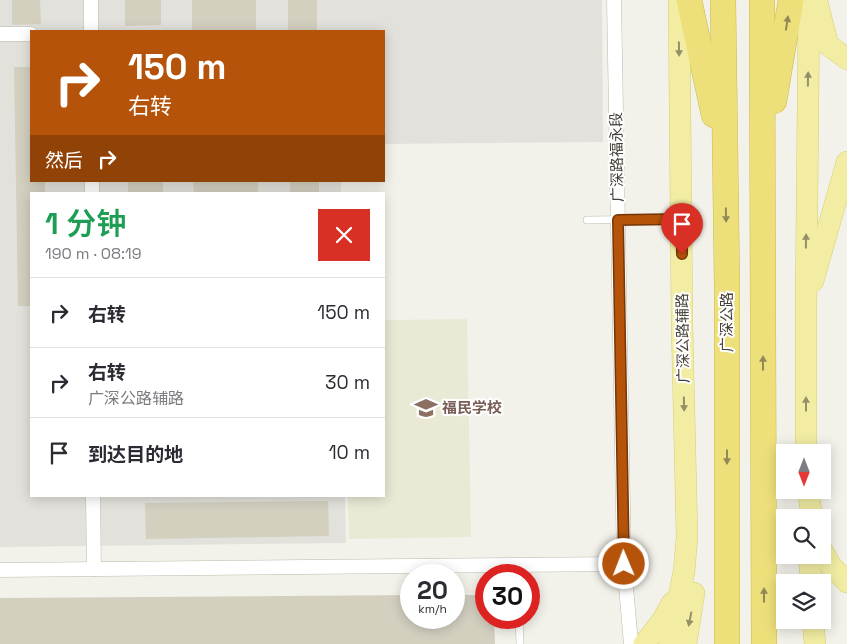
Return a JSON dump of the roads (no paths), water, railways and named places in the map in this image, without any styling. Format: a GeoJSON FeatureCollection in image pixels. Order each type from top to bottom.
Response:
{"type":"FeatureCollection","features":[{"type":"Feature","properties":{"kind":"highway"},"geometry":{"type":"LineString","coordinates":[[689,0],[725,166]]}},
{"type":"Feature","properties":{"kind":"highway","name":"广深公路"},"geometry":{"type":"LineString","coordinates":[[723,0],[727,286],[727,644]]}},
{"type":"Feature","properties":{"kind":"highway"},"geometry":{"type":"LineString","coordinates":[[762,0],[764,644]]}},
{"type":"Feature","properties":{"kind":"highway"},"geometry":{"type":"LineString","coordinates":[[762,175],[790,0]]}},
{"type":"Feature","properties":{"kind":"main road","name":"广深公路辅路"},"geometry":{"type":"LineString","coordinates":[[669,644],[684,572],[687,519],[682,324],[679,0]]}},
{"type":"Feature","properties":{"kind":"main road"},"geometry":{"type":"LineString","coordinates":[[806,444],[809,0]]}},
{"type":"Feature","properties":{"kind":"main road"},"geometry":{"type":"LineString","coordinates":[[816,0],[828,45],[847,58]]}},
{"type":"Feature","properties":{"kind":"main road"},"geometry":{"type":"LineString","coordinates":[[806,308],[847,162]]}},
{"type":"Feature","properties":{"kind":"main road"},"geometry":{"type":"LineString","coordinates":[[686,644],[693,603],[695,568],[694,550],[687,519]]}},
{"type":"Feature","properties":{"kind":"main road"},"geometry":{"type":"LineString","coordinates":[[830,564],[847,582]]}},
{"type":"Feature","properties":{"kind":"main road"},"geometry":{"type":"LineString","coordinates":[[644,644],[662,621],[684,572]]}},
{"type":"Feature","properties":{"kind":"main road"},"geometry":{"type":"LineString","coordinates":[[813,629],[814,644]]}},
{"type":"Feature","properties":{"kind":"street"},"geometry":{"type":"LineString","coordinates":[[91,0],[91,30]]}},
{"type":"Feature","properties":{"kind":"street","name":"广深路福永段"},"geometry":{"type":"LineString","coordinates":[[614,0],[624,564],[630,644]]}},
{"type":"Feature","properties":{"kind":"street"},"geometry":{"type":"LineString","coordinates":[[0,34],[30,34]]}},
{"type":"Feature","properties":{"kind":"street"},"geometry":{"type":"LineString","coordinates":[[93,497],[94,569]]}},
{"type":"Feature","properties":{"kind":"street"},"geometry":{"type":"LineString","coordinates":[[540,569],[624,564]]}},
{"type":"Feature","properties":{"kind":"street"},"geometry":{"type":"LineString","coordinates":[[0,570],[475,570]]}},
{"type":"Feature","properties":{"kind":"lane"},"geometry":{"type":"LineString","coordinates":[[588,220],[682,219]]}},
{"type":"Feature","properties":{"kind":"lane"},"geometry":{"type":"LineString","coordinates":[[519,629],[520,644]]}},
{"type":"Feature","properties":{"kind":"place","name":"福民学校"},"geometry":{"type":"Point","coordinates":[426,408]}}]}
